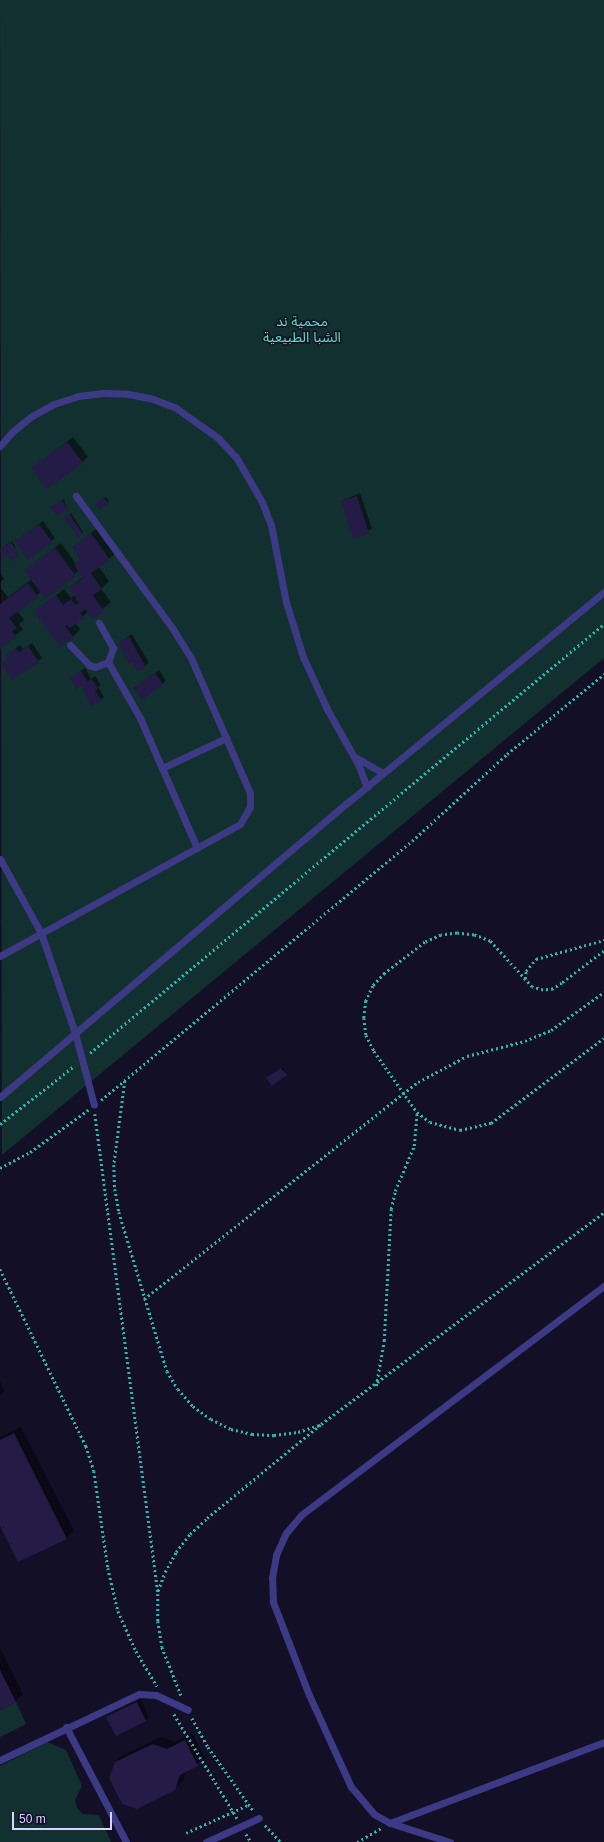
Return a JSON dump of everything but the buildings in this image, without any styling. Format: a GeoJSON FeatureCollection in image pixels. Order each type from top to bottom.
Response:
{"type":"FeatureCollection","features":[{"type":"Feature","properties":{"kind":"lane"},"geometry":{"type":"LineString","coordinates":[[0,446],[12,432],[32,416],[54,404],[78,396],[103,393],[128,394],[153,399],[187,415],[218,438],[240,462],[262,502],[271,525],[286,602],[303,657],[327,708],[355,757],[366,787]]}},
{"type":"Feature","properties":{"kind":"lane"},"geometry":{"type":"LineString","coordinates":[[0,956],[240,824],[250,807],[250,793],[226,738],[179,639],[76,496]]}},
{"type":"Feature","properties":{"kind":"lane"},"geometry":{"type":"LineString","coordinates":[[0,1096],[366,787],[604,592]]}},
{"type":"Feature","properties":{"kind":"lane"},"geometry":{"type":"LineString","coordinates":[[70,645],[88,666],[95,667],[108,662],[113,648],[99,623]]}},
{"type":"Feature","properties":{"kind":"lane"},"geometry":{"type":"LineString","coordinates":[[108,662],[140,718],[197,848]]}},
{"type":"Feature","properties":{"kind":"lane"},"geometry":{"type":"LineString","coordinates":[[162,768],[226,738]]}},
{"type":"Feature","properties":{"kind":"lane"},"geometry":{"type":"LineString","coordinates":[[355,757],[383,773]]}},
{"type":"Feature","properties":{"kind":"lane"},"geometry":{"type":"LineString","coordinates":[[0,859],[40,933],[83,1058],[94,1105]]}},
{"type":"Feature","properties":{"kind":"lane"},"geometry":{"type":"LineString","coordinates":[[450,1842],[390,1823],[374,1814],[351,1787],[309,1695],[273,1602],[272,1578],[276,1555],[286,1533],[301,1515],[604,1286]]}},
{"type":"Feature","properties":{"kind":"lane"},"geometry":{"type":"LineString","coordinates":[[0,1760],[66,1727],[139,1694],[148,1694],[165,1699],[188,1710]]}},
{"type":"Feature","properties":{"kind":"lane"},"geometry":{"type":"LineString","coordinates":[[66,1727],[126,1842]]}},
{"type":"Feature","properties":{"kind":"lane"},"geometry":{"type":"LineString","coordinates":[[390,1823],[604,1742]]}},
{"type":"Feature","properties":{"kind":"lane"},"geometry":{"type":"LineString","coordinates":[[206,1842],[259,1818]]}},
{"type":"Feature","properties":{"kind":"path"},"geometry":{"type":"LineString","coordinates":[[0,1124],[83,1058],[604,624]]}},
{"type":"Feature","properties":{"kind":"path"},"geometry":{"type":"LineString","coordinates":[[0,1168],[55,1136],[125,1081],[412,841],[506,754],[604,674]]}},
{"type":"Feature","properties":{"kind":"path"},"geometry":{"type":"LineString","coordinates":[[604,951],[553,989],[542,990],[532,987],[490,941],[474,935],[457,933],[440,935],[425,942],[385,973],[373,986],[366,1002],[364,1018],[366,1035],[417,1112],[430,1122],[460,1130],[491,1123],[604,1038]]}},
{"type":"Feature","properties":{"kind":"path"},"geometry":{"type":"LineString","coordinates":[[526,979],[526,971],[536,959],[604,940]]}},
{"type":"Feature","properties":{"kind":"path"},"geometry":{"type":"LineString","coordinates":[[144,1299],[403,1093],[450,1063],[525,1041],[551,1030],[604,992]]}},
{"type":"Feature","properties":{"kind":"path"},"geometry":{"type":"LineString","coordinates":[[125,1081],[114,1165],[114,1189],[144,1299],[167,1370],[178,1389],[193,1406],[211,1419],[231,1429],[259,1435],[298,1432],[321,1424]]}},
{"type":"Feature","properties":{"kind":"path"},"geometry":{"type":"LineString","coordinates":[[94,1105],[158,1594],[158,1621],[162,1647],[188,1710],[208,1747],[248,1805],[281,1842]]}},
{"type":"Feature","properties":{"kind":"path"},"geometry":{"type":"LineString","coordinates":[[376,1386],[384,1341],[391,1209],[395,1191],[414,1146],[417,1112]]}},
{"type":"Feature","properties":{"kind":"path"},"geometry":{"type":"LineString","coordinates":[[158,1594],[165,1572],[190,1534],[321,1424],[376,1386],[604,1212]]}},
{"type":"Feature","properties":{"kind":"path"},"geometry":{"type":"LineString","coordinates":[[0,1269],[86,1446],[94,1471],[108,1568],[118,1610],[136,1651],[251,1842]]}},
{"type":"Feature","properties":{"kind":"path"},"geometry":{"type":"LineString","coordinates":[[186,1833],[248,1805]]}},
{"type":"Feature","properties":{"kind":"path"},"geometry":{"type":"LineString","coordinates":[[356,1842],[390,1823]]}},
{"type":"Feature","properties":{"kind":"green space","name":"محمية ند الشبا الطبيعية"},"geometry":{"type":"Polygon","coordinates":[[[0,0],[604,0],[604,658],[2,1155],[0,0]]]}},
{"type":"Feature","properties":{"kind":"green space"},"geometry":{"type":"Polygon","coordinates":[[[16,1702],[26,1724],[0,1737],[0,1710],[16,1702]]]}},
{"type":"Feature","properties":{"kind":"green space"},"geometry":{"type":"Polygon","coordinates":[[[47,1742],[66,1750],[82,1786],[75,1800],[77,1808],[83,1814],[99,1815],[111,1842],[0,1842],[0,1766],[47,1742]]]}}]}
